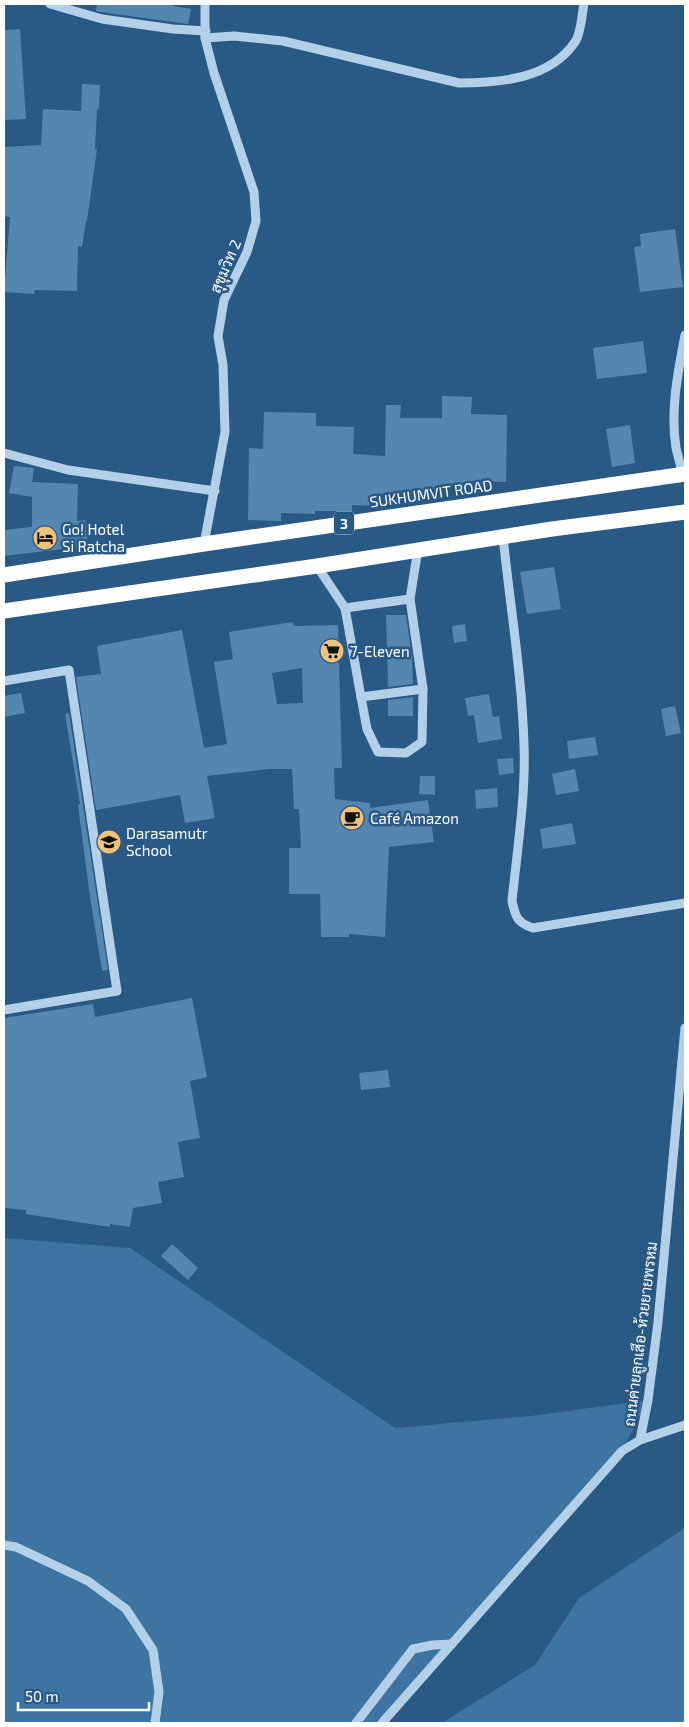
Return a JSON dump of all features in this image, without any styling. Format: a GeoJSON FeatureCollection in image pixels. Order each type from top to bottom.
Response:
{"type":"FeatureCollection","features":[{"type":"Feature","properties":{"kind":"highway","name":"SUKHUMVIT ROAD"},"geometry":{"type":"LineString","coordinates":[[4,575],[684,474]]}},
{"type":"Feature","properties":{"kind":"highway"},"geometry":{"type":"LineString","coordinates":[[4,611],[317,566],[503,536],[685,512]]}},
{"type":"Feature","properties":{"kind":"street"},"geometry":{"type":"LineString","coordinates":[[50,4],[102,19],[205,34],[283,41],[459,83],[488,83],[526,76],[555,63],[577,40],[584,4]]}},
{"type":"Feature","properties":{"kind":"street","name":"สุขุมวิท 2"},"geometry":{"type":"LineString","coordinates":[[204,544],[225,432],[224,365],[218,336],[224,300],[247,252],[256,221],[254,192],[214,73],[205,34],[206,4]]}},
{"type":"Feature","properties":{"kind":"street"},"geometry":{"type":"LineString","coordinates":[[684,474],[676,448],[674,426],[675,390],[685,335]]}},
{"type":"Feature","properties":{"kind":"street"},"geometry":{"type":"LineString","coordinates":[[4,453],[68,470],[215,491]]}},
{"type":"Feature","properties":{"kind":"street"},"geometry":{"type":"LineString","coordinates":[[503,536],[522,708],[524,746],[524,770],[512,901],[515,915],[518,921],[532,928],[685,903]]}},
{"type":"Feature","properties":{"kind":"street"},"geometry":{"type":"LineString","coordinates":[[317,566],[345,608],[367,729],[378,752],[406,753],[422,742],[423,689],[410,598],[418,549]]}},
{"type":"Feature","properties":{"kind":"street"},"geometry":{"type":"LineString","coordinates":[[345,608],[410,598]]}},
{"type":"Feature","properties":{"kind":"street"},"geometry":{"type":"LineString","coordinates":[[4,681],[69,670],[117,991],[4,1010]]}},
{"type":"Feature","properties":{"kind":"street"},"geometry":{"type":"LineString","coordinates":[[361,697],[423,689]]}},
{"type":"Feature","properties":{"kind":"street","name":"ถนนค่ายลูกเสึอ-ห้วยยายพรหม"},"geometry":{"type":"LineString","coordinates":[[382,1723],[622,1451],[640,1440],[648,1400],[658,1322],[685,1028]]}},
{"type":"Feature","properties":{"kind":"street"},"geometry":{"type":"LineString","coordinates":[[640,1440],[685,1425]]}},
{"type":"Feature","properties":{"kind":"street"},"geometry":{"type":"LineString","coordinates":[[4,1545],[16,1547],[88,1582],[126,1609],[153,1650],[159,1692],[155,1723]]}},
{"type":"Feature","properties":{"kind":"street"},"geometry":{"type":"LineString","coordinates":[[356,1723],[413,1649],[452,1644]]}},
{"type":"Feature","properties":{"kind":"shaded area"},"geometry":{"type":"Polygon","coordinates":[[[4,1238],[130,1248],[395,1428],[531,1416],[648,1400],[622,1451],[382,1723],[4,1723],[4,1238]]]}},
{"type":"Feature","properties":{"kind":"shaded area"},"geometry":{"type":"Polygon","coordinates":[[[685,1528],[685,1723],[442,1723],[535,1665],[579,1598],[685,1528]]]}},
{"type":"Feature","properties":{"kind":"building"},"geometry":{"type":"Polygon","coordinates":[[[97,4],[173,4],[173,6],[191,9],[188,24],[96,11],[97,4]]]}},
{"type":"Feature","properties":{"kind":"building"},"geometry":{"type":"Polygon","coordinates":[[[20,29],[26,119],[4,120],[4,30],[20,29]]]}},
{"type":"Feature","properties":{"kind":"building"},"geometry":{"type":"Polygon","coordinates":[[[82,84],[100,85],[95,149],[97,149],[82,247],[78,246],[77,291],[35,290],[34,294],[4,292],[10,217],[4,216],[4,147],[41,145],[43,109],[81,111],[82,84]]]}},
{"type":"Feature","properties":{"kind":"building"},"geometry":{"type":"Polygon","coordinates":[[[675,229],[683,287],[640,292],[634,247],[641,246],[640,234],[675,229]]]}},
{"type":"Feature","properties":{"kind":"building"},"geometry":{"type":"Polygon","coordinates":[[[643,341],[647,373],[597,379],[593,348],[643,341]]]}},
{"type":"Feature","properties":{"kind":"building"},"geometry":{"type":"Polygon","coordinates":[[[442,396],[472,397],[471,414],[507,415],[506,482],[470,481],[470,487],[437,487],[437,490],[421,490],[421,496],[393,499],[380,498],[380,506],[352,505],[352,511],[315,511],[315,514],[281,513],[281,521],[248,520],[249,448],[263,449],[264,412],[316,413],[316,426],[354,427],[353,454],[385,456],[386,405],[401,405],[400,418],[442,418],[442,396]]]}},
{"type":"Feature","properties":{"kind":"building"},"geometry":{"type":"Polygon","coordinates":[[[630,425],[635,463],[612,467],[606,429],[630,425]]]}},
{"type":"Feature","properties":{"kind":"building"},"geometry":{"type":"Polygon","coordinates":[[[14,466],[34,468],[32,482],[78,484],[77,521],[85,520],[88,546],[4,556],[4,530],[32,527],[32,497],[9,493],[14,466]]]}},
{"type":"Feature","properties":{"kind":"building"},"geometry":{"type":"Polygon","coordinates":[[[554,567],[561,609],[527,614],[520,572],[554,567]]]}},
{"type":"Feature","properties":{"kind":"building"},"geometry":{"type":"Polygon","coordinates":[[[386,615],[406,615],[412,658],[413,684],[388,687],[386,615]]]}},
{"type":"Feature","properties":{"kind":"building"},"geometry":{"type":"Polygon","coordinates":[[[293,622],[294,626],[338,625],[342,768],[334,768],[335,799],[370,803],[370,808],[428,800],[434,842],[389,847],[385,937],[349,934],[349,937],[321,937],[320,894],[289,894],[289,848],[301,848],[299,809],[294,809],[292,769],[269,769],[207,776],[215,818],[185,823],[180,795],[96,810],[76,677],[101,674],[97,646],[182,630],[204,748],[227,744],[214,662],[233,659],[229,632],[293,622]],[[302,668],[272,673],[277,704],[303,703],[302,668]]]}},
{"type":"Feature","properties":{"kind":"building"},"geometry":{"type":"Polygon","coordinates":[[[465,624],[467,641],[454,643],[452,626],[465,624]]]}},
{"type":"Feature","properties":{"kind":"building"},"geometry":{"type":"Polygon","coordinates":[[[21,693],[25,713],[4,717],[4,696],[21,693]]]}},
{"type":"Feature","properties":{"kind":"building"},"geometry":{"type":"Polygon","coordinates":[[[489,694],[493,717],[499,716],[502,739],[478,743],[474,715],[468,716],[465,698],[489,694]]]}},
{"type":"Feature","properties":{"kind":"building"},"geometry":{"type":"Polygon","coordinates":[[[413,697],[413,716],[388,716],[388,700],[413,697]]]}},
{"type":"Feature","properties":{"kind":"building"},"geometry":{"type":"Polygon","coordinates":[[[675,706],[681,733],[666,736],[661,709],[675,706]]]}},
{"type":"Feature","properties":{"kind":"building"},"geometry":{"type":"Polygon","coordinates":[[[69,713],[108,970],[102,971],[90,897],[78,805],[80,804],[65,714],[69,713]]]}},
{"type":"Feature","properties":{"kind":"building"},"geometry":{"type":"Polygon","coordinates":[[[595,737],[598,755],[569,759],[567,741],[595,737]]]}},
{"type":"Feature","properties":{"kind":"building"},"geometry":{"type":"Polygon","coordinates":[[[513,758],[514,773],[499,775],[497,759],[513,758]]]}},
{"type":"Feature","properties":{"kind":"building"},"geometry":{"type":"Polygon","coordinates":[[[575,769],[579,791],[556,795],[552,774],[575,769]]]}},
{"type":"Feature","properties":{"kind":"building"},"geometry":{"type":"Polygon","coordinates":[[[420,776],[435,776],[435,795],[419,794],[420,776]]]}},
{"type":"Feature","properties":{"kind":"building"},"geometry":{"type":"Polygon","coordinates":[[[497,788],[498,807],[476,809],[475,790],[497,788]]]}},
{"type":"Feature","properties":{"kind":"building"},"geometry":{"type":"Polygon","coordinates":[[[572,823],[576,844],[543,849],[540,829],[572,823]]]}},
{"type":"Feature","properties":{"kind":"building"},"geometry":{"type":"Polygon","coordinates":[[[192,998],[207,1077],[190,1081],[200,1138],[178,1142],[184,1177],[158,1182],[162,1203],[133,1208],[130,1227],[110,1224],[110,1227],[26,1214],[26,1210],[4,1208],[4,1018],[93,1004],[95,1017],[192,998]]]}},
{"type":"Feature","properties":{"kind":"building"},"geometry":{"type":"Polygon","coordinates":[[[388,1070],[390,1087],[361,1090],[359,1073],[388,1070]]]}},
{"type":"Feature","properties":{"kind":"building"},"geometry":{"type":"Polygon","coordinates":[[[172,1244],[198,1268],[188,1280],[161,1256],[172,1244]]]}},
{"type":"Feature","properties":{"kind":"place","name":"Go! Hotel Si Ratcha"},"geometry":{"type":"Point","coordinates":[45,538]}},
{"type":"Feature","properties":{"kind":"place","name":"7-Eleven"},"geometry":{"type":"Point","coordinates":[332,651]}},
{"type":"Feature","properties":{"kind":"place","name":"Café Amazon"},"geometry":{"type":"Point","coordinates":[352,818]}},
{"type":"Feature","properties":{"kind":"place","name":"Darasamutr School"},"geometry":{"type":"Point","coordinates":[109,842]}}]}
